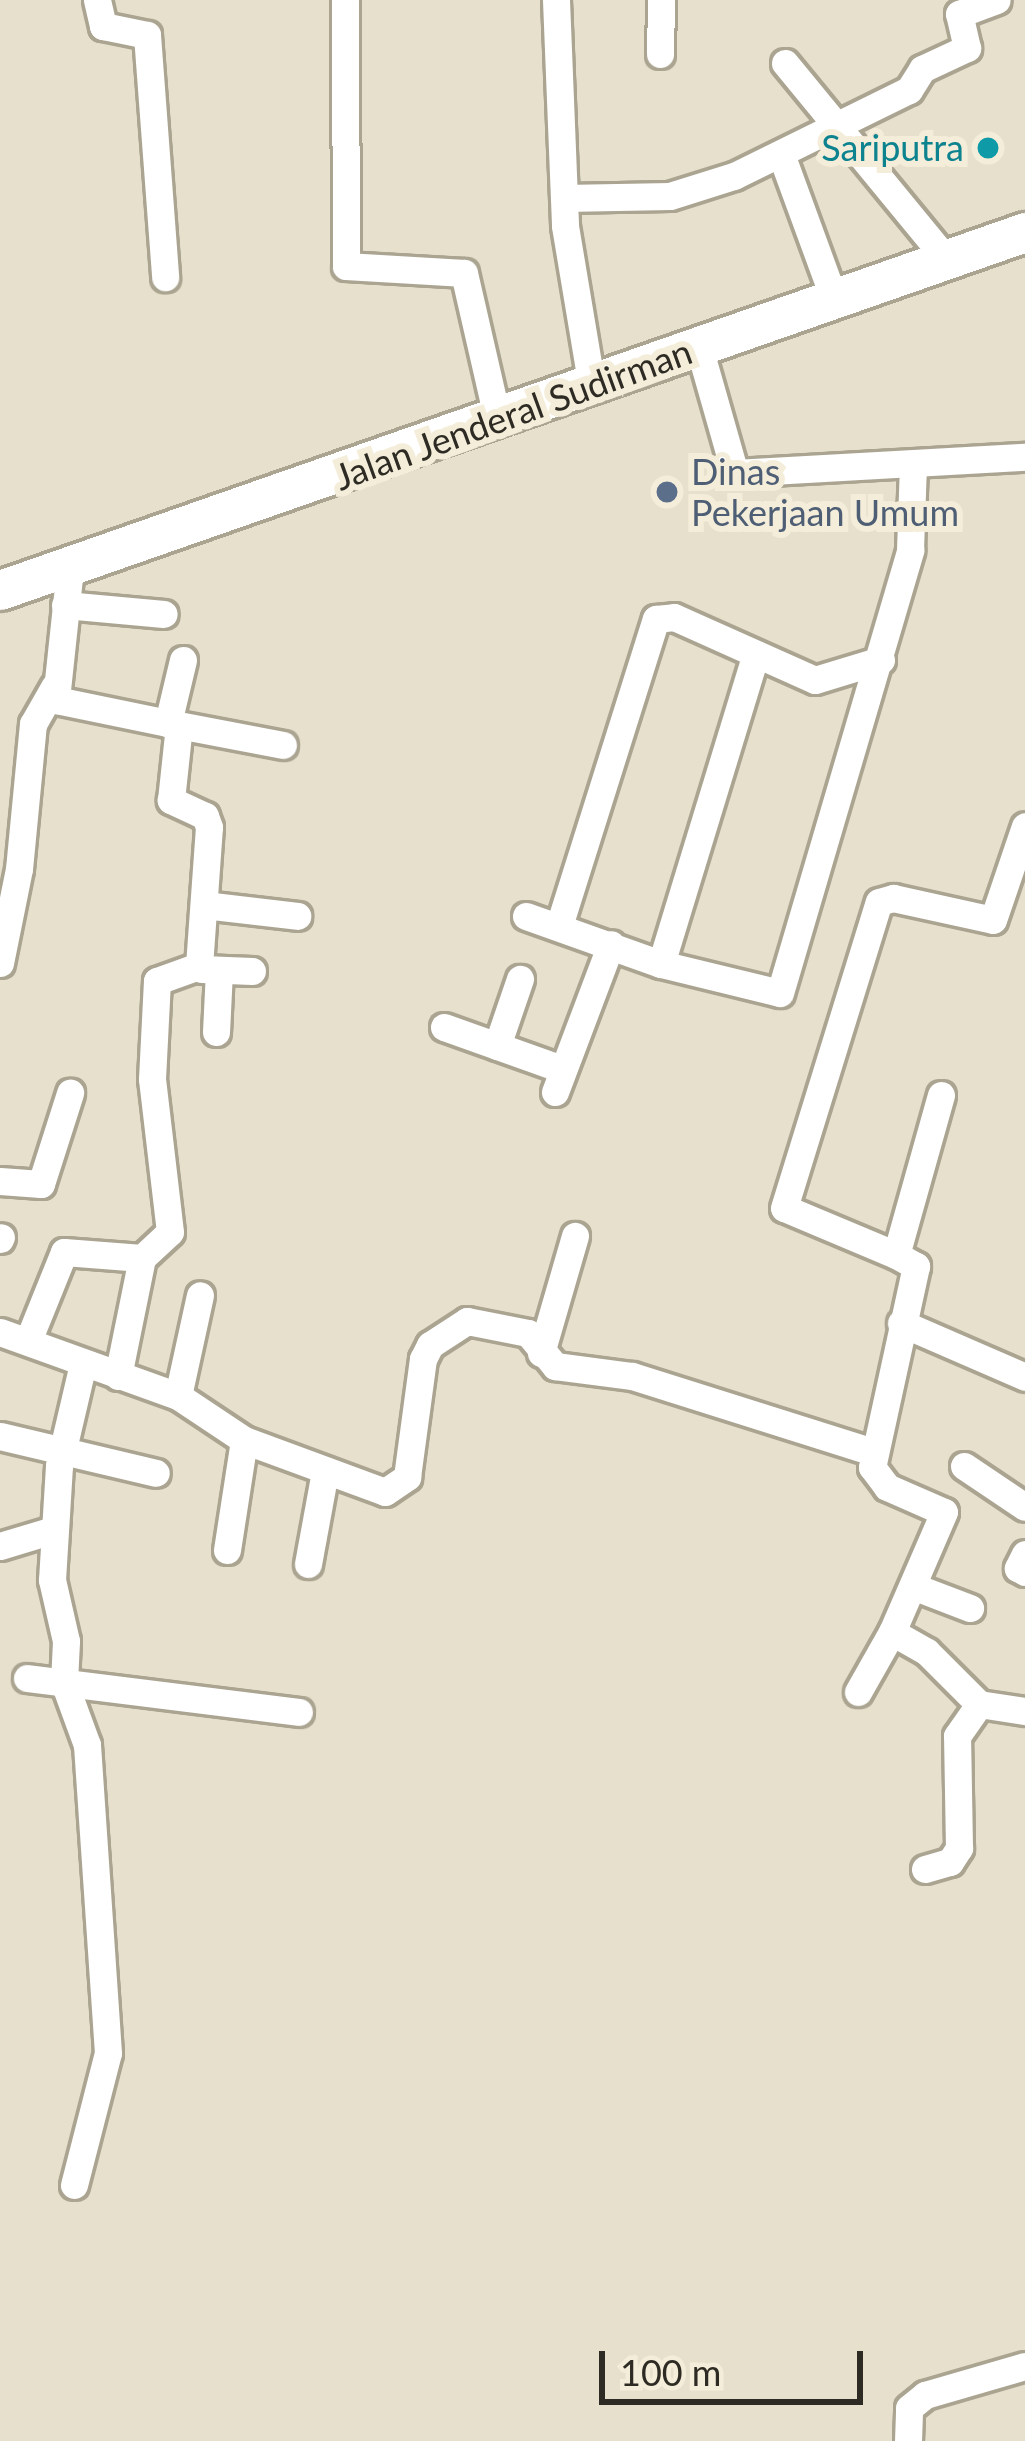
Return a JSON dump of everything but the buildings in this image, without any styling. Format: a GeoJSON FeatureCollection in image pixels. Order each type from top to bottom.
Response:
{"type":"FeatureCollection","features":[{"type":"Feature","properties":{"kind":"highway","name":"Jalan Jenderal Sudirman"},"geometry":{"type":"LineString","coordinates":[[0,590],[68,586],[498,421],[1025,232]]}},
{"type":"Feature","properties":{"kind":"street"},"geometry":{"type":"LineString","coordinates":[[97,0],[103,26],[147,35],[165,277]]}},
{"type":"Feature","properties":{"kind":"street"},"geometry":{"type":"LineString","coordinates":[[345,0],[346,266],[464,273],[498,421]]}},
{"type":"Feature","properties":{"kind":"street"},"geometry":{"type":"LineString","coordinates":[[556,0],[564,198],[592,388]]}},
{"type":"Feature","properties":{"kind":"street"},"geometry":{"type":"LineString","coordinates":[[660,54],[661,0]]}},
{"type":"Feature","properties":{"kind":"street"},"geometry":{"type":"LineString","coordinates":[[564,198],[683,194],[781,154],[909,89],[922,69],[964,52],[958,16],[997,0]]}},
{"type":"Feature","properties":{"kind":"street"},"geometry":{"type":"LineString","coordinates":[[784,63],[946,259]]}},
{"type":"Feature","properties":{"kind":"street"},"geometry":{"type":"LineString","coordinates":[[781,154],[834,299]]}},
{"type":"Feature","properties":{"kind":"street"},"geometry":{"type":"LineString","coordinates":[[699,347],[735,473],[1025,457]]}},
{"type":"Feature","properties":{"kind":"street"},"geometry":{"type":"LineString","coordinates":[[526,916],[661,964],[770,994],[787,985],[910,550],[913,464]]}},
{"type":"Feature","properties":{"kind":"street"},"geometry":{"type":"LineString","coordinates":[[0,963],[33,724],[54,687],[68,586],[164,614]]}},
{"type":"Feature","properties":{"kind":"street"},"geometry":{"type":"LineString","coordinates":[[559,926],[656,619],[674,617],[826,682],[881,660]]}},
{"type":"Feature","properties":{"kind":"street"},"geometry":{"type":"LineString","coordinates":[[661,964],[756,654]]}},
{"type":"Feature","properties":{"kind":"street"},"geometry":{"type":"LineString","coordinates":[[183,660],[170,796],[209,822],[204,905],[216,1032]]}},
{"type":"Feature","properties":{"kind":"street"},"geometry":{"type":"LineString","coordinates":[[54,687],[63,705],[284,746]]}},
{"type":"Feature","properties":{"kind":"street"},"geometry":{"type":"LineString","coordinates":[[858,1692],[915,1587],[944,1512],[880,1482],[873,1452],[916,1266],[784,1208],[879,902],[887,897],[993,920],[1025,826]]}},
{"type":"Feature","properties":{"kind":"street"},"geometry":{"type":"LineString","coordinates":[[204,905],[297,916]]}},
{"type":"Feature","properties":{"kind":"street"},"geometry":{"type":"LineString","coordinates":[[444,1027],[497,1046],[559,1080],[611,944]]}},
{"type":"Feature","properties":{"kind":"street"},"geometry":{"type":"LineString","coordinates":[[118,1376],[142,1258],[170,1232],[152,1079],[157,981],[208,969],[252,971]]}},
{"type":"Feature","properties":{"kind":"street"},"geometry":{"type":"LineString","coordinates":[[497,1046],[520,979]]}},
{"type":"Feature","properties":{"kind":"street"},"geometry":{"type":"LineString","coordinates":[[0,1181],[40,1184],[70,1093]]}},
{"type":"Feature","properties":{"kind":"street"},"geometry":{"type":"LineString","coordinates":[[896,1255],[941,1095]]}},
{"type":"Feature","properties":{"kind":"street"},"geometry":{"type":"LineString","coordinates":[[541,1353],[575,1236]]}},
{"type":"Feature","properties":{"kind":"street"},"geometry":{"type":"LineString","coordinates":[[28,1341],[64,1252],[142,1258]]}},
{"type":"Feature","properties":{"kind":"street"},"geometry":{"type":"LineString","coordinates":[[178,1396],[200,1295]]}},
{"type":"Feature","properties":{"kind":"street"},"geometry":{"type":"LineString","coordinates":[[0,1332],[178,1396],[244,1440],[385,1492],[403,1486],[423,1359],[448,1330],[467,1321],[528,1333],[555,1366],[632,1376],[873,1452]]}},
{"type":"Feature","properties":{"kind":"street"},"geometry":{"type":"LineString","coordinates":[[902,1323],[1025,1377]]}},
{"type":"Feature","properties":{"kind":"street"},"geometry":{"type":"LineString","coordinates":[[74,2185],[108,2053],[87,1745],[64,1682],[53,1530],[62,1453],[82,1364]]}},
{"type":"Feature","properties":{"kind":"street"},"geometry":{"type":"LineString","coordinates":[[0,1436],[156,1473]]}},
{"type":"Feature","properties":{"kind":"street"},"geometry":{"type":"LineString","coordinates":[[227,1550],[244,1440]]}},
{"type":"Feature","properties":{"kind":"street"},"geometry":{"type":"LineString","coordinates":[[964,1466],[1025,1507]]}},
{"type":"Feature","properties":{"kind":"street"},"geometry":{"type":"LineString","coordinates":[[308,1564],[325,1471]]}},
{"type":"Feature","properties":{"kind":"street"},"geometry":{"type":"LineString","coordinates":[[0,1546],[53,1530]]}},
{"type":"Feature","properties":{"kind":"street"},"geometry":{"type":"LineString","coordinates":[[1025,1554],[1018,1568],[1025,1572]]}},
{"type":"Feature","properties":{"kind":"street"},"geometry":{"type":"LineString","coordinates":[[915,1587],[970,1608]]}},
{"type":"Feature","properties":{"kind":"street"},"geometry":{"type":"LineString","coordinates":[[892,1632],[927,1652],[979,1705],[1025,1711]]}},
{"type":"Feature","properties":{"kind":"street"},"geometry":{"type":"LineString","coordinates":[[27,1678],[299,1712]]}},
{"type":"Feature","properties":{"kind":"street"},"geometry":{"type":"LineString","coordinates":[[925,1869],[950,1862],[959,1848],[956,1741],[979,1705]]}},
{"type":"Feature","properties":{"kind":"street"},"geometry":{"type":"LineString","coordinates":[[908,2441],[909,2408],[925,2395],[1025,2366]]}},
{"type":"Feature","properties":{"kind":"place","name":"Sariputra"},"geometry":{"type":"Point","coordinates":[988,148]}},
{"type":"Feature","properties":{"kind":"place","name":"Dinas Pekerjaan Umum"},"geometry":{"type":"Point","coordinates":[667,492]}}]}
